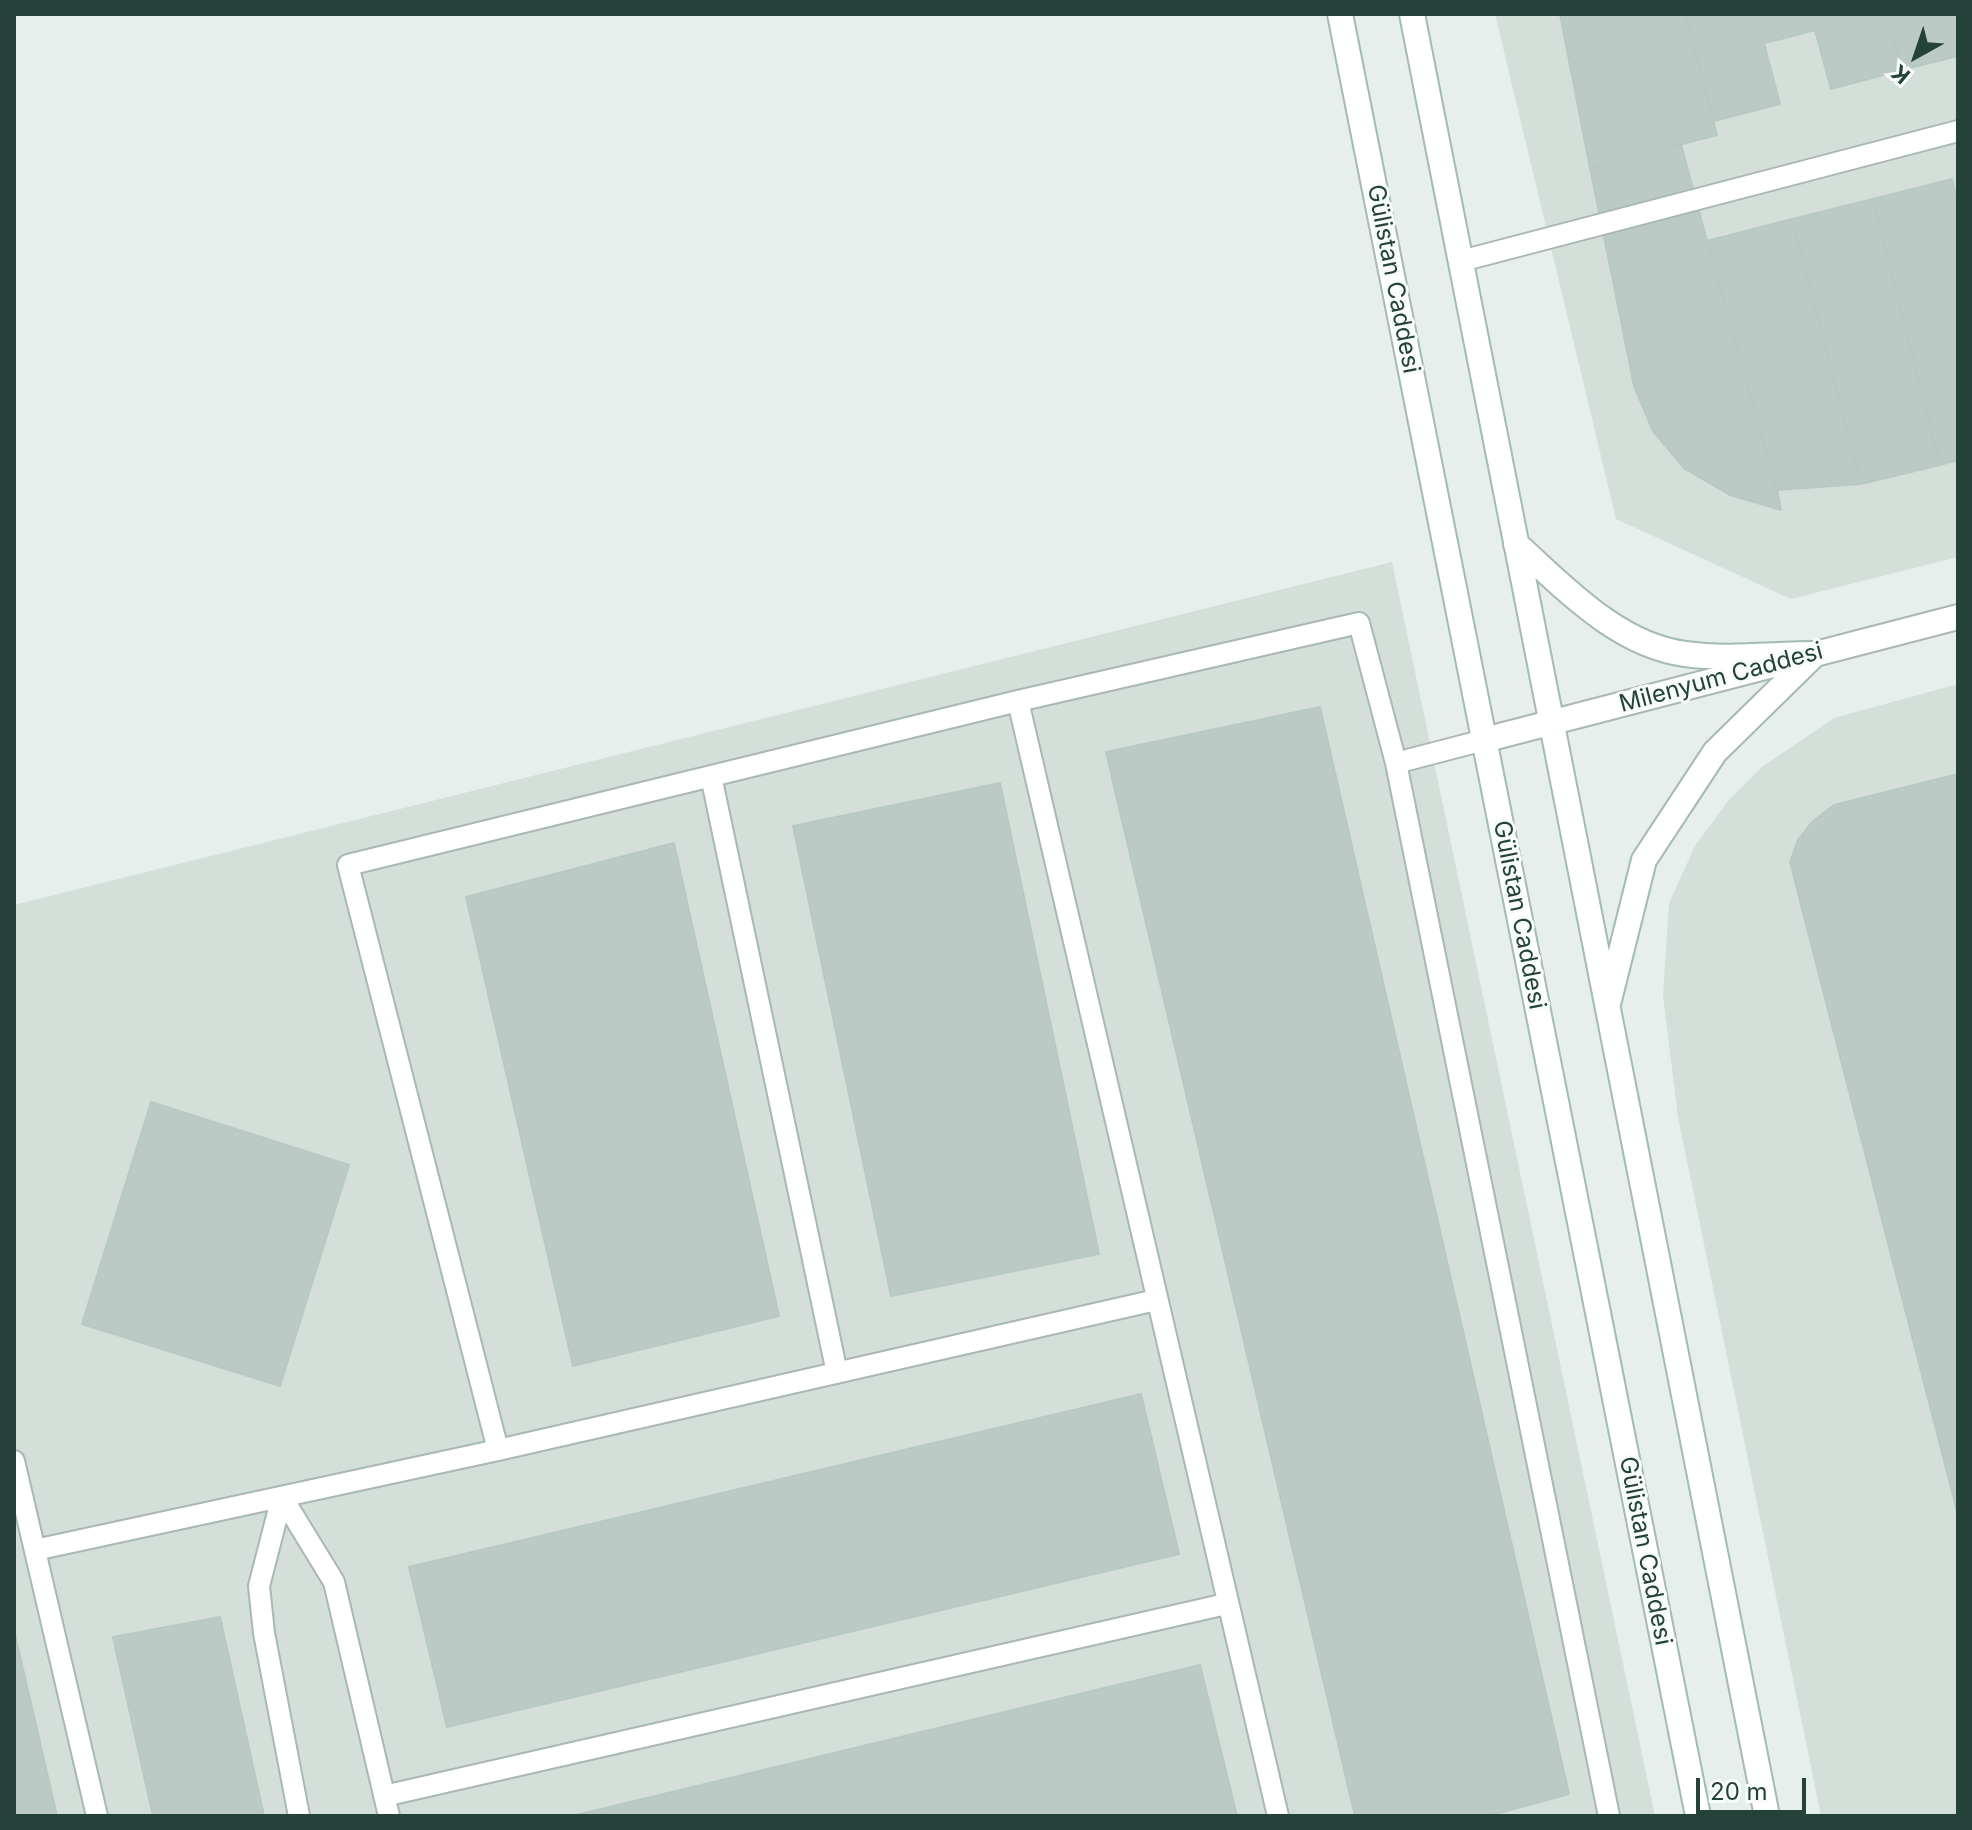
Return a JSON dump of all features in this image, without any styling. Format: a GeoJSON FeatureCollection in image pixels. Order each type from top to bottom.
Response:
{"type":"FeatureCollection","features":[{"type":"Feature","properties":{"kind":"main road","name":"Gülistan Caddesi"},"geometry":{"type":"LineString","coordinates":[[1340,14],[1698,1816]]}},
{"type":"Feature","properties":{"kind":"main road"},"geometry":{"type":"LineString","coordinates":[[1412,14],[1767,1816]]}},
{"type":"Feature","properties":{"kind":"main road"},"geometry":{"type":"LineString","coordinates":[[1516,544],[1584,605],[1627,634],[1684,654],[1815,654]]}},
{"type":"Feature","properties":{"kind":"main road","name":"Milenyum Caddesi"},"geometry":{"type":"LineString","coordinates":[[1484,740],[1958,617]]}},
{"type":"Feature","properties":{"kind":"main road"},"geometry":{"type":"LineString","coordinates":[[1607,1010],[1644,860],[1715,752],[1815,654]]}},
{"type":"Feature","properties":{"kind":"lane"},"geometry":{"type":"LineString","coordinates":[[1461,261],[1958,131]]}},
{"type":"Feature","properties":{"kind":"lane"},"geometry":{"type":"LineString","coordinates":[[498,1450],[348,865],[1018,701],[1359,623],[1396,763],[1609,1816]]}},
{"type":"Feature","properties":{"kind":"lane"},"geometry":{"type":"LineString","coordinates":[[1018,701],[1226,1604],[1278,1816]]}},
{"type":"Feature","properties":{"kind":"lane"},"geometry":{"type":"LineString","coordinates":[[1396,763],[1484,740]]}},
{"type":"Feature","properties":{"kind":"lane"},"geometry":{"type":"LineString","coordinates":[[711,776],[837,1373]]}},
{"type":"Feature","properties":{"kind":"lane"},"geometry":{"type":"LineString","coordinates":[[35,1550],[498,1450],[1156,1300]]}},
{"type":"Feature","properties":{"kind":"lane"},"geometry":{"type":"LineString","coordinates":[[14,1461],[97,1816]]}},
{"type":"Feature","properties":{"kind":"lane"},"geometry":{"type":"LineString","coordinates":[[282,1497],[334,1582],[386,1806],[1226,1604]]}},
{"type":"Feature","properties":{"kind":"lane"},"geometry":{"type":"LineString","coordinates":[[282,1497],[259,1586],[264,1633],[299,1816]]}},
{"type":"Feature","properties":{"kind":"shaded area"},"geometry":{"type":"Polygon","coordinates":[[[1495,14],[1958,14],[1958,557],[1791,599],[1616,519],[1495,14]]]}},
{"type":"Feature","properties":{"kind":"shaded area"},"geometry":{"type":"Polygon","coordinates":[[[1392,562],[1655,1816],[14,1816],[14,905],[1392,562]]]}},
{"type":"Feature","properties":{"kind":"shaded area"},"geometry":{"type":"Polygon","coordinates":[[[1958,684],[1958,1816],[1821,1816],[1678,1117],[1663,996],[1669,903],[1695,846],[1728,801],[1762,767],[1834,718],[1958,684]]]}},
{"type":"Feature","properties":{"kind":"building"},"geometry":{"type":"Polygon","coordinates":[[[1560,14],[1685,14],[1717,135],[1590,168],[1560,14]]]}},
{"type":"Feature","properties":{"kind":"building"},"geometry":{"type":"Polygon","coordinates":[[[1685,14],[1783,14],[1789,37],[1764,43],[1780,104],[1714,121],[1685,14]]]}},
{"type":"Feature","properties":{"kind":"building"},"geometry":{"type":"Polygon","coordinates":[[[1783,14],[1887,14],[1902,70],[1831,89],[1815,30],[1789,37],[1783,14]]]}},
{"type":"Feature","properties":{"kind":"building"},"geometry":{"type":"Polygon","coordinates":[[[1887,14],[1958,14],[1958,56],[1902,70],[1887,14]]]}},
{"type":"Feature","properties":{"kind":"building"},"geometry":{"type":"Polygon","coordinates":[[[1681,144],[1707,241],[1610,266],[1590,168],[1681,144]]]}},
{"type":"Feature","properties":{"kind":"building"},"geometry":{"type":"Polygon","coordinates":[[[1952,179],[1958,203],[1958,460],[1940,465],[1873,199],[1952,179]]]}},
{"type":"Feature","properties":{"kind":"building"},"geometry":{"type":"Polygon","coordinates":[[[1873,199],[1940,465],[1861,484],[1792,219],[1873,199]]]}},
{"type":"Feature","properties":{"kind":"building"},"geometry":{"type":"Polygon","coordinates":[[[1792,219],[1861,484],[1777,490],[1707,241],[1792,219]]]}},
{"type":"Feature","properties":{"kind":"building"},"geometry":{"type":"Polygon","coordinates":[[[1707,241],[1781,510],[1730,495],[1685,469],[1653,431],[1634,386],[1610,266],[1707,241]]]}},
{"type":"Feature","properties":{"kind":"building"},"geometry":{"type":"Polygon","coordinates":[[[1320,707],[1569,1794],[1488,1816],[1355,1816],[1106,752],[1320,707]]]}},
{"type":"Feature","properties":{"kind":"building"},"geometry":{"type":"Polygon","coordinates":[[[1958,774],[1958,1515],[1790,862],[1798,840],[1812,822],[1834,805],[1958,774]]]}},
{"type":"Feature","properties":{"kind":"building"},"geometry":{"type":"Polygon","coordinates":[[[1000,783],[1099,1254],[891,1296],[793,826],[1000,783]]]}},
{"type":"Feature","properties":{"kind":"building"},"geometry":{"type":"Polygon","coordinates":[[[674,843],[779,1316],[573,1366],[466,897],[674,843]]]}},
{"type":"Feature","properties":{"kind":"building"},"geometry":{"type":"Polygon","coordinates":[[[151,1102],[349,1165],[280,1386],[82,1324],[151,1102]]]}},
{"type":"Feature","properties":{"kind":"building"},"geometry":{"type":"Polygon","coordinates":[[[1141,1394],[1179,1554],[447,1727],[409,1567],[1141,1394]]]}},
{"type":"Feature","properties":{"kind":"building"},"geometry":{"type":"Polygon","coordinates":[[[220,1617],[264,1816],[153,1816],[113,1637],[220,1617]]]}},
{"type":"Feature","properties":{"kind":"building"},"geometry":{"type":"Polygon","coordinates":[[[14,1630],[57,1816],[14,1816],[14,1630]]]}},
{"type":"Feature","properties":{"kind":"building"},"geometry":{"type":"Polygon","coordinates":[[[1200,1665],[1237,1816],[572,1816],[1200,1665]]]}}]}
